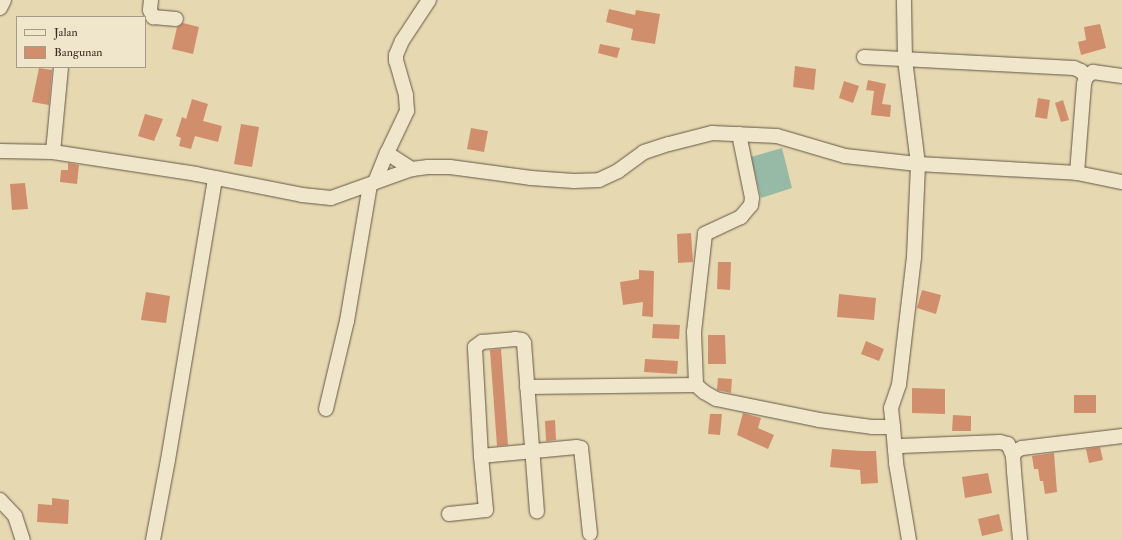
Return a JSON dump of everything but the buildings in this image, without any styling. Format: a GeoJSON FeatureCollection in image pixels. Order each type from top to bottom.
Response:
{"type":"FeatureCollection","features":[{"type":"Feature","properties":{"kind":"street"},"geometry":{"type":"LineString","coordinates":[[0,8],[4,0]]}},
{"type":"Feature","properties":{"kind":"street"},"geometry":{"type":"LineString","coordinates":[[151,0],[150,10],[153,17],[176,19]]}},
{"type":"Feature","properties":{"kind":"street"},"geometry":{"type":"LineString","coordinates":[[326,410],[347,321],[373,184],[403,120],[408,103],[396,55],[402,41],[429,0]]}},
{"type":"Feature","properties":{"kind":"street"},"geometry":{"type":"LineString","coordinates":[[904,0],[905,60],[918,164],[914,257],[899,385],[891,408],[895,450],[909,540]]}},
{"type":"Feature","properties":{"kind":"street"},"geometry":{"type":"LineString","coordinates":[[864,58],[1074,68],[1081,71],[1086,77]]}},
{"type":"Feature","properties":{"kind":"street"},"geometry":{"type":"LineString","coordinates":[[53,152],[60,68]]}},
{"type":"Feature","properties":{"kind":"street"},"geometry":{"type":"LineString","coordinates":[[1077,173],[1084,84],[1086,77],[1093,72],[1122,76]]}},
{"type":"Feature","properties":{"kind":"street"},"geometry":{"type":"LineString","coordinates":[[0,151],[53,152],[215,178],[323,198],[338,197],[412,169],[428,167],[444,167],[531,178],[574,181],[599,180],[618,171],[644,152],[712,133],[777,136],[845,156],[918,164],[1077,173],[1122,182]]}},
{"type":"Feature","properties":{"kind":"street"},"geometry":{"type":"LineString","coordinates":[[696,385],[694,332],[705,234],[741,217],[751,205],[752,198],[739,134]]}},
{"type":"Feature","properties":{"kind":"street"},"geometry":{"type":"LineString","coordinates":[[387,153],[412,169]]}},
{"type":"Feature","properties":{"kind":"street"},"geometry":{"type":"LineString","coordinates":[[153,540],[168,460],[215,178]]}},
{"type":"Feature","properties":{"kind":"street"},"geometry":{"type":"LineString","coordinates":[[449,514],[486,510],[481,456],[475,350],[477,344],[482,342],[522,340],[524,343],[537,511]]}},
{"type":"Feature","properties":{"kind":"street"},"geometry":{"type":"LineString","coordinates":[[527,387],[696,385],[716,399],[819,420],[872,427],[893,427]]}},
{"type":"Feature","properties":{"kind":"street"},"geometry":{"type":"LineString","coordinates":[[1013,456],[1016,451],[1022,448],[1122,436]]}},
{"type":"Feature","properties":{"kind":"street"},"geometry":{"type":"LineString","coordinates":[[895,450],[900,446],[1000,442],[1008,444],[1013,456],[1020,540]]}},
{"type":"Feature","properties":{"kind":"street"},"geometry":{"type":"LineString","coordinates":[[481,456],[576,447],[581,448],[590,534]]}},
{"type":"Feature","properties":{"kind":"street"},"geometry":{"type":"LineString","coordinates":[[0,500],[15,516],[23,540]]}},
{"type":"Feature","properties":{"kind":"shaded area"},"geometry":{"type":"Polygon","coordinates":[[[782,148],[792,188],[761,198],[751,157],[782,148]]]}}]}
